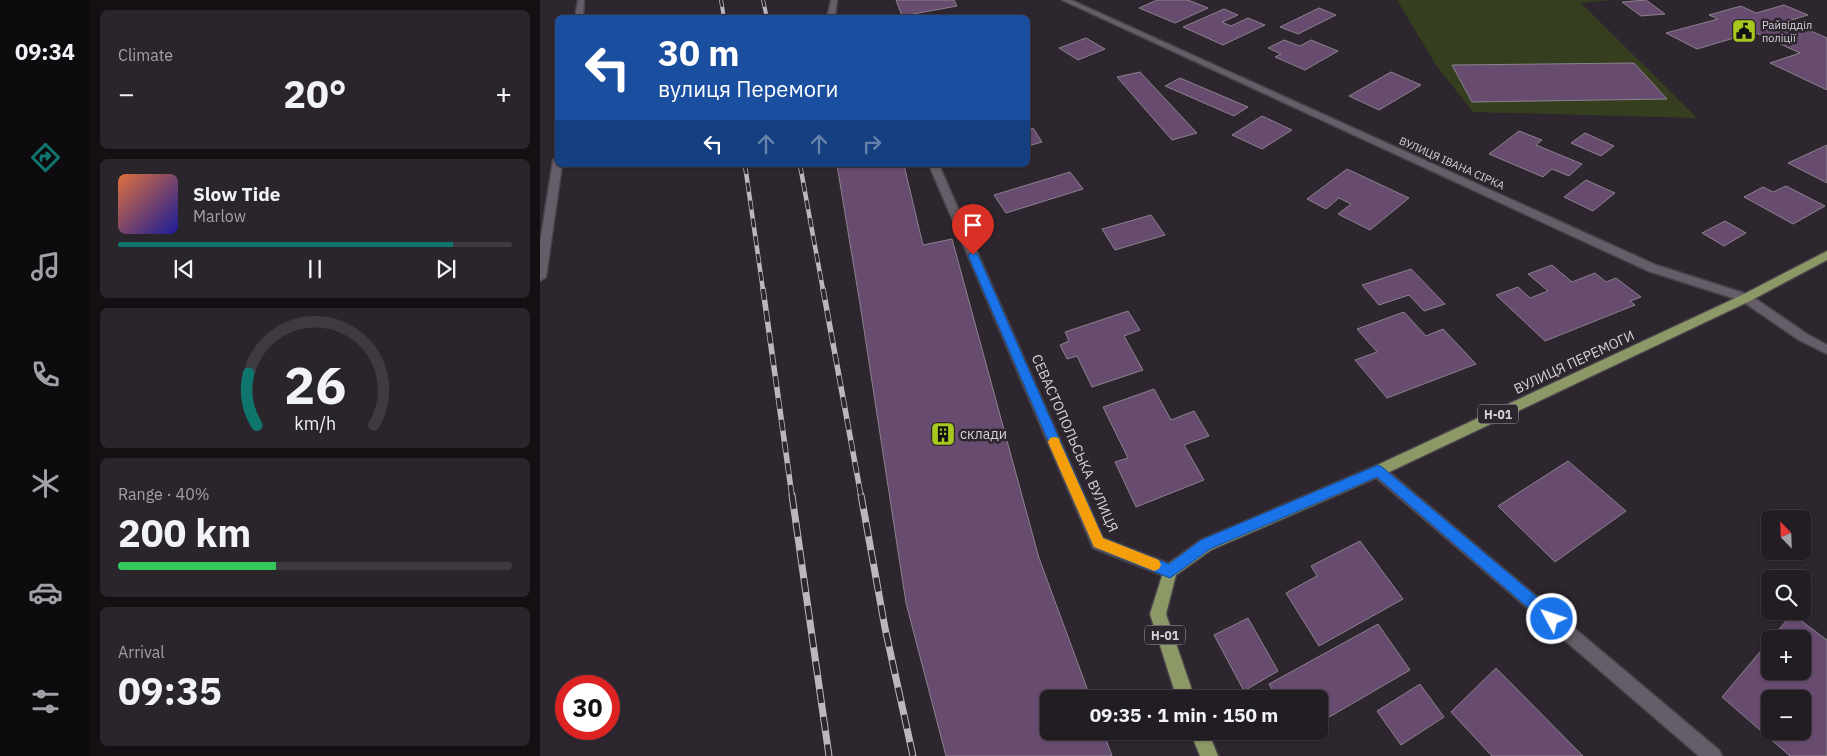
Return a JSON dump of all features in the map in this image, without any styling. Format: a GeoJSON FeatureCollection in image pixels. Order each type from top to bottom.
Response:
{"type":"FeatureCollection","features":[{"type":"Feature","properties":{"kind":"main road","name":"ВУЛИЦЯ ПЕРЕМОГИ"},"geometry":{"type":"LineString","coordinates":[[1170,571],[1206,544],[1378,470],[1746,298],[1827,255]]}},
{"type":"Feature","properties":{"kind":"main road","name":"Н-01"},"geometry":{"type":"LineString","coordinates":[[1170,571],[1158,614],[1183,690]]}},
{"type":"Feature","properties":{"kind":"main road"},"geometry":{"type":"LineString","coordinates":[[1202,740],[1208,756]]}},
{"type":"Feature","properties":{"kind":"street"},"geometry":{"type":"LineString","coordinates":[[580,15],[582,0]]}},
{"type":"Feature","properties":{"kind":"street"},"geometry":{"type":"LineString","coordinates":[[832,15],[834,0]]}},
{"type":"Feature","properties":{"kind":"street","name":"ВУЛИЦЯ ІВАНА СІРКА"},"geometry":{"type":"LineString","coordinates":[[1065,0],[1652,268],[1746,298],[1803,337],[1827,350]]}},
{"type":"Feature","properties":{"kind":"street"},"geometry":{"type":"LineString","coordinates":[[540,277],[557,167]]}},
{"type":"Feature","properties":{"kind":"street","name":"СЕВАСТОПОЛЬСЬКА ВУЛИЦЯ"},"geometry":{"type":"LineString","coordinates":[[935,167],[1098,543],[1170,571]]}},
{"type":"Feature","properties":{"kind":"street"},"geometry":{"type":"LineString","coordinates":[[1378,470],[1713,756]]}},
{"type":"Feature","properties":{"kind":"green space"},"geometry":{"type":"Polygon","coordinates":[[[1397,0],[1612,0],[1581,3],[1697,118],[1473,112],[1436,65],[1397,0]]]}},
{"type":"Feature","properties":{"kind":"building"},"geometry":{"type":"Polygon","coordinates":[[[896,0],[954,0],[957,6],[908,15],[902,15],[896,0]]]}},
{"type":"Feature","properties":{"kind":"building"},"geometry":{"type":"Polygon","coordinates":[[[1157,0],[1188,0],[1208,8],[1175,23],[1139,8],[1157,0]]]}},
{"type":"Feature","properties":{"kind":"building"},"geometry":{"type":"Polygon","coordinates":[[[1646,0],[1665,14],[1641,16],[1622,2],[1646,0]]]}},
{"type":"Feature","properties":{"kind":"building"},"geometry":{"type":"Polygon","coordinates":[[[1784,5],[1808,15],[1788,21],[1827,38],[1827,90],[1770,63],[1800,53],[1754,32],[1697,49],[1666,33],[1718,19],[1709,15],[1741,6],[1756,13],[1784,5]]]}},
{"type":"Feature","properties":{"kind":"building"},"geometry":{"type":"Polygon","coordinates":[[[1319,8],[1336,15],[1298,34],[1280,27],[1319,8]]]}},
{"type":"Feature","properties":{"kind":"building"},"geometry":{"type":"Polygon","coordinates":[[[1224,9],[1238,15],[1222,22],[1231,26],[1248,18],[1265,25],[1223,45],[1183,27],[1224,9]]]}},
{"type":"Feature","properties":{"kind":"building"},"geometry":{"type":"Polygon","coordinates":[[[1086,38],[1105,49],[1078,60],[1059,48],[1086,38]]]}},
{"type":"Feature","properties":{"kind":"building"},"geometry":{"type":"Polygon","coordinates":[[[1284,40],[1300,46],[1311,40],[1338,51],[1305,70],[1275,57],[1281,54],[1268,48],[1284,40]]]}},
{"type":"Feature","properties":{"kind":"building"},"geometry":{"type":"Polygon","coordinates":[[[1634,63],[1667,99],[1472,102],[1452,65],[1634,63]]]}},
{"type":"Feature","properties":{"kind":"building"},"geometry":{"type":"Polygon","coordinates":[[[1140,72],[1197,133],[1172,140],[1117,77],[1140,72]]]}},
{"type":"Feature","properties":{"kind":"building"},"geometry":{"type":"Polygon","coordinates":[[[1391,72],[1421,85],[1379,110],[1349,96],[1391,72]]]}},
{"type":"Feature","properties":{"kind":"building"},"geometry":{"type":"Polygon","coordinates":[[[1180,78],[1248,107],[1234,116],[1165,86],[1180,78]]]}},
{"type":"Feature","properties":{"kind":"building"},"geometry":{"type":"Polygon","coordinates":[[[1262,116],[1292,130],[1262,149],[1232,135],[1262,116]]]}},
{"type":"Feature","properties":{"kind":"building"},"geometry":{"type":"Polygon","coordinates":[[[1033,128],[1042,142],[1030,145],[1030,129],[1033,128]]]}},
{"type":"Feature","properties":{"kind":"building"},"geometry":{"type":"Polygon","coordinates":[[[1519,131],[1542,140],[1536,145],[1582,164],[1569,176],[1552,169],[1543,177],[1489,154],[1519,131]]]}},
{"type":"Feature","properties":{"kind":"building"},"geometry":{"type":"Polygon","coordinates":[[[1585,133],[1614,146],[1601,156],[1571,143],[1585,133]]]}},
{"type":"Feature","properties":{"kind":"building"},"geometry":{"type":"Polygon","coordinates":[[[1827,145],[1827,183],[1788,163],[1827,145]]]}},
{"type":"Feature","properties":{"kind":"building","name":"склади"},"geometry":{"type":"Polygon","coordinates":[[[837,167],[904,167],[923,245],[952,239],[1039,558],[1088,690],[1040,690],[1040,740],[1106,740],[1112,756],[946,756],[906,603],[837,167]]]}},
{"type":"Feature","properties":{"kind":"building"},"geometry":{"type":"Polygon","coordinates":[[[1347,169],[1409,198],[1370,230],[1338,214],[1351,204],[1339,198],[1326,209],[1307,199],[1347,169]]]}},
{"type":"Feature","properties":{"kind":"building"},"geometry":{"type":"Polygon","coordinates":[[[1070,172],[1083,189],[1006,213],[994,195],[1070,172]]]}},
{"type":"Feature","properties":{"kind":"building"},"geometry":{"type":"Polygon","coordinates":[[[1586,180],[1615,193],[1593,211],[1564,197],[1586,180]]]}},
{"type":"Feature","properties":{"kind":"building"},"geometry":{"type":"Polygon","coordinates":[[[1786,186],[1825,206],[1793,224],[1744,197],[1763,187],[1773,192],[1786,186]]]}},
{"type":"Feature","properties":{"kind":"building"},"geometry":{"type":"Polygon","coordinates":[[[1151,215],[1165,235],[1115,250],[1102,229],[1151,215]]]}},
{"type":"Feature","properties":{"kind":"building"},"geometry":{"type":"Polygon","coordinates":[[[1725,221],[1746,233],[1724,246],[1702,233],[1725,221]]]}},
{"type":"Feature","properties":{"kind":"building"},"geometry":{"type":"Polygon","coordinates":[[[1552,265],[1572,282],[1595,273],[1606,282],[1616,278],[1641,297],[1630,301],[1635,305],[1545,341],[1496,295],[1518,287],[1530,298],[1548,291],[1528,274],[1552,265]]]}},
{"type":"Feature","properties":{"kind":"building"},"geometry":{"type":"Polygon","coordinates":[[[1411,269],[1445,304],[1424,311],[1409,295],[1379,305],[1362,285],[1411,269]]]}},
{"type":"Feature","properties":{"kind":"building"},"geometry":{"type":"Polygon","coordinates":[[[1128,311],[1140,330],[1124,336],[1143,370],[1092,387],[1077,356],[1067,359],[1060,345],[1069,341],[1065,332],[1128,311]]]}},
{"type":"Feature","properties":{"kind":"building"},"geometry":{"type":"Polygon","coordinates":[[[1404,312],[1426,336],[1443,329],[1476,364],[1387,398],[1355,360],[1377,352],[1357,329],[1404,312]]]}},
{"type":"Feature","properties":{"kind":"building"},"geometry":{"type":"Polygon","coordinates":[[[1154,389],[1171,420],[1194,411],[1209,436],[1184,445],[1204,480],[1136,507],[1115,462],[1128,458],[1103,407],[1154,389]]]}},
{"type":"Feature","properties":{"kind":"building"},"geometry":{"type":"Polygon","coordinates":[[[1568,461],[1626,511],[1555,562],[1498,506],[1568,461]]]}},
{"type":"Feature","properties":{"kind":"building"},"geometry":{"type":"Polygon","coordinates":[[[1360,541],[1403,599],[1319,646],[1286,593],[1317,576],[1311,566],[1360,541]]]}},
{"type":"Feature","properties":{"kind":"building"},"geometry":{"type":"Polygon","coordinates":[[[1248,618],[1278,671],[1243,690],[1214,635],[1248,618]]]}},
{"type":"Feature","properties":{"kind":"building"},"geometry":{"type":"Polygon","coordinates":[[[1787,620],[1800,620],[1827,640],[1827,756],[1790,756],[1772,740],[1811,740],[1811,690],[1761,690],[1761,731],[1722,697],[1761,651],[1761,680],[1811,680],[1811,630],[1779,630],[1787,620]]]}},
{"type":"Feature","properties":{"kind":"building"},"geometry":{"type":"Polygon","coordinates":[[[1378,624],[1410,670],[1328,718],[1328,690],[1272,690],[1269,684],[1378,624]]]}},
{"type":"Feature","properties":{"kind":"building"},"geometry":{"type":"Polygon","coordinates":[[[1496,668],[1583,756],[1492,756],[1451,712],[1496,668]]]}},
{"type":"Feature","properties":{"kind":"building"},"geometry":{"type":"Polygon","coordinates":[[[1420,684],[1444,717],[1401,745],[1377,711],[1420,684]]]}},
{"type":"Feature","properties":{"kind":"railway"},"geometry":{"type":"LineString","coordinates":[[721,0],[724,15]]}},
{"type":"Feature","properties":{"kind":"railway"},"geometry":{"type":"LineString","coordinates":[[763,0],[766,15]]}},
{"type":"Feature","properties":{"kind":"railway"},"geometry":{"type":"LineString","coordinates":[[745,167],[763,290]]}},
{"type":"Feature","properties":{"kind":"railway"},"geometry":{"type":"LineString","coordinates":[[800,167],[823,290]]}},
{"type":"Feature","properties":{"kind":"railway"},"geometry":{"type":"LineString","coordinates":[[763,289],[792,496]]}},
{"type":"Feature","properties":{"kind":"railway"},"geometry":{"type":"LineString","coordinates":[[823,289],[861,496]]}},
{"type":"Feature","properties":{"kind":"railway"},"geometry":{"type":"LineString","coordinates":[[792,495],[829,756]]}},
{"type":"Feature","properties":{"kind":"railway"},"geometry":{"type":"LineString","coordinates":[[861,495],[885,628],[913,756]]}},
{"type":"Feature","properties":{"kind":"slow traffic"},"geometry":{"type":"LineString","coordinates":[[1054,442],[1098,543],[1154,565]]}},
{"type":"Feature","properties":{"kind":"place","name":"Райвідділ поліції"},"geometry":{"type":"Point","coordinates":[1744,31]}},
{"type":"Feature","properties":{"kind":"place","name":"склади"},"geometry":{"type":"Point","coordinates":[943,434]}},
{"type":"Feature","properties":{"kind":"route"},"geometry":{"type":"LineString","coordinates":[[973,255],[1098,543],[1170,571],[1206,544],[1378,470],[1552,619]]}}]}
